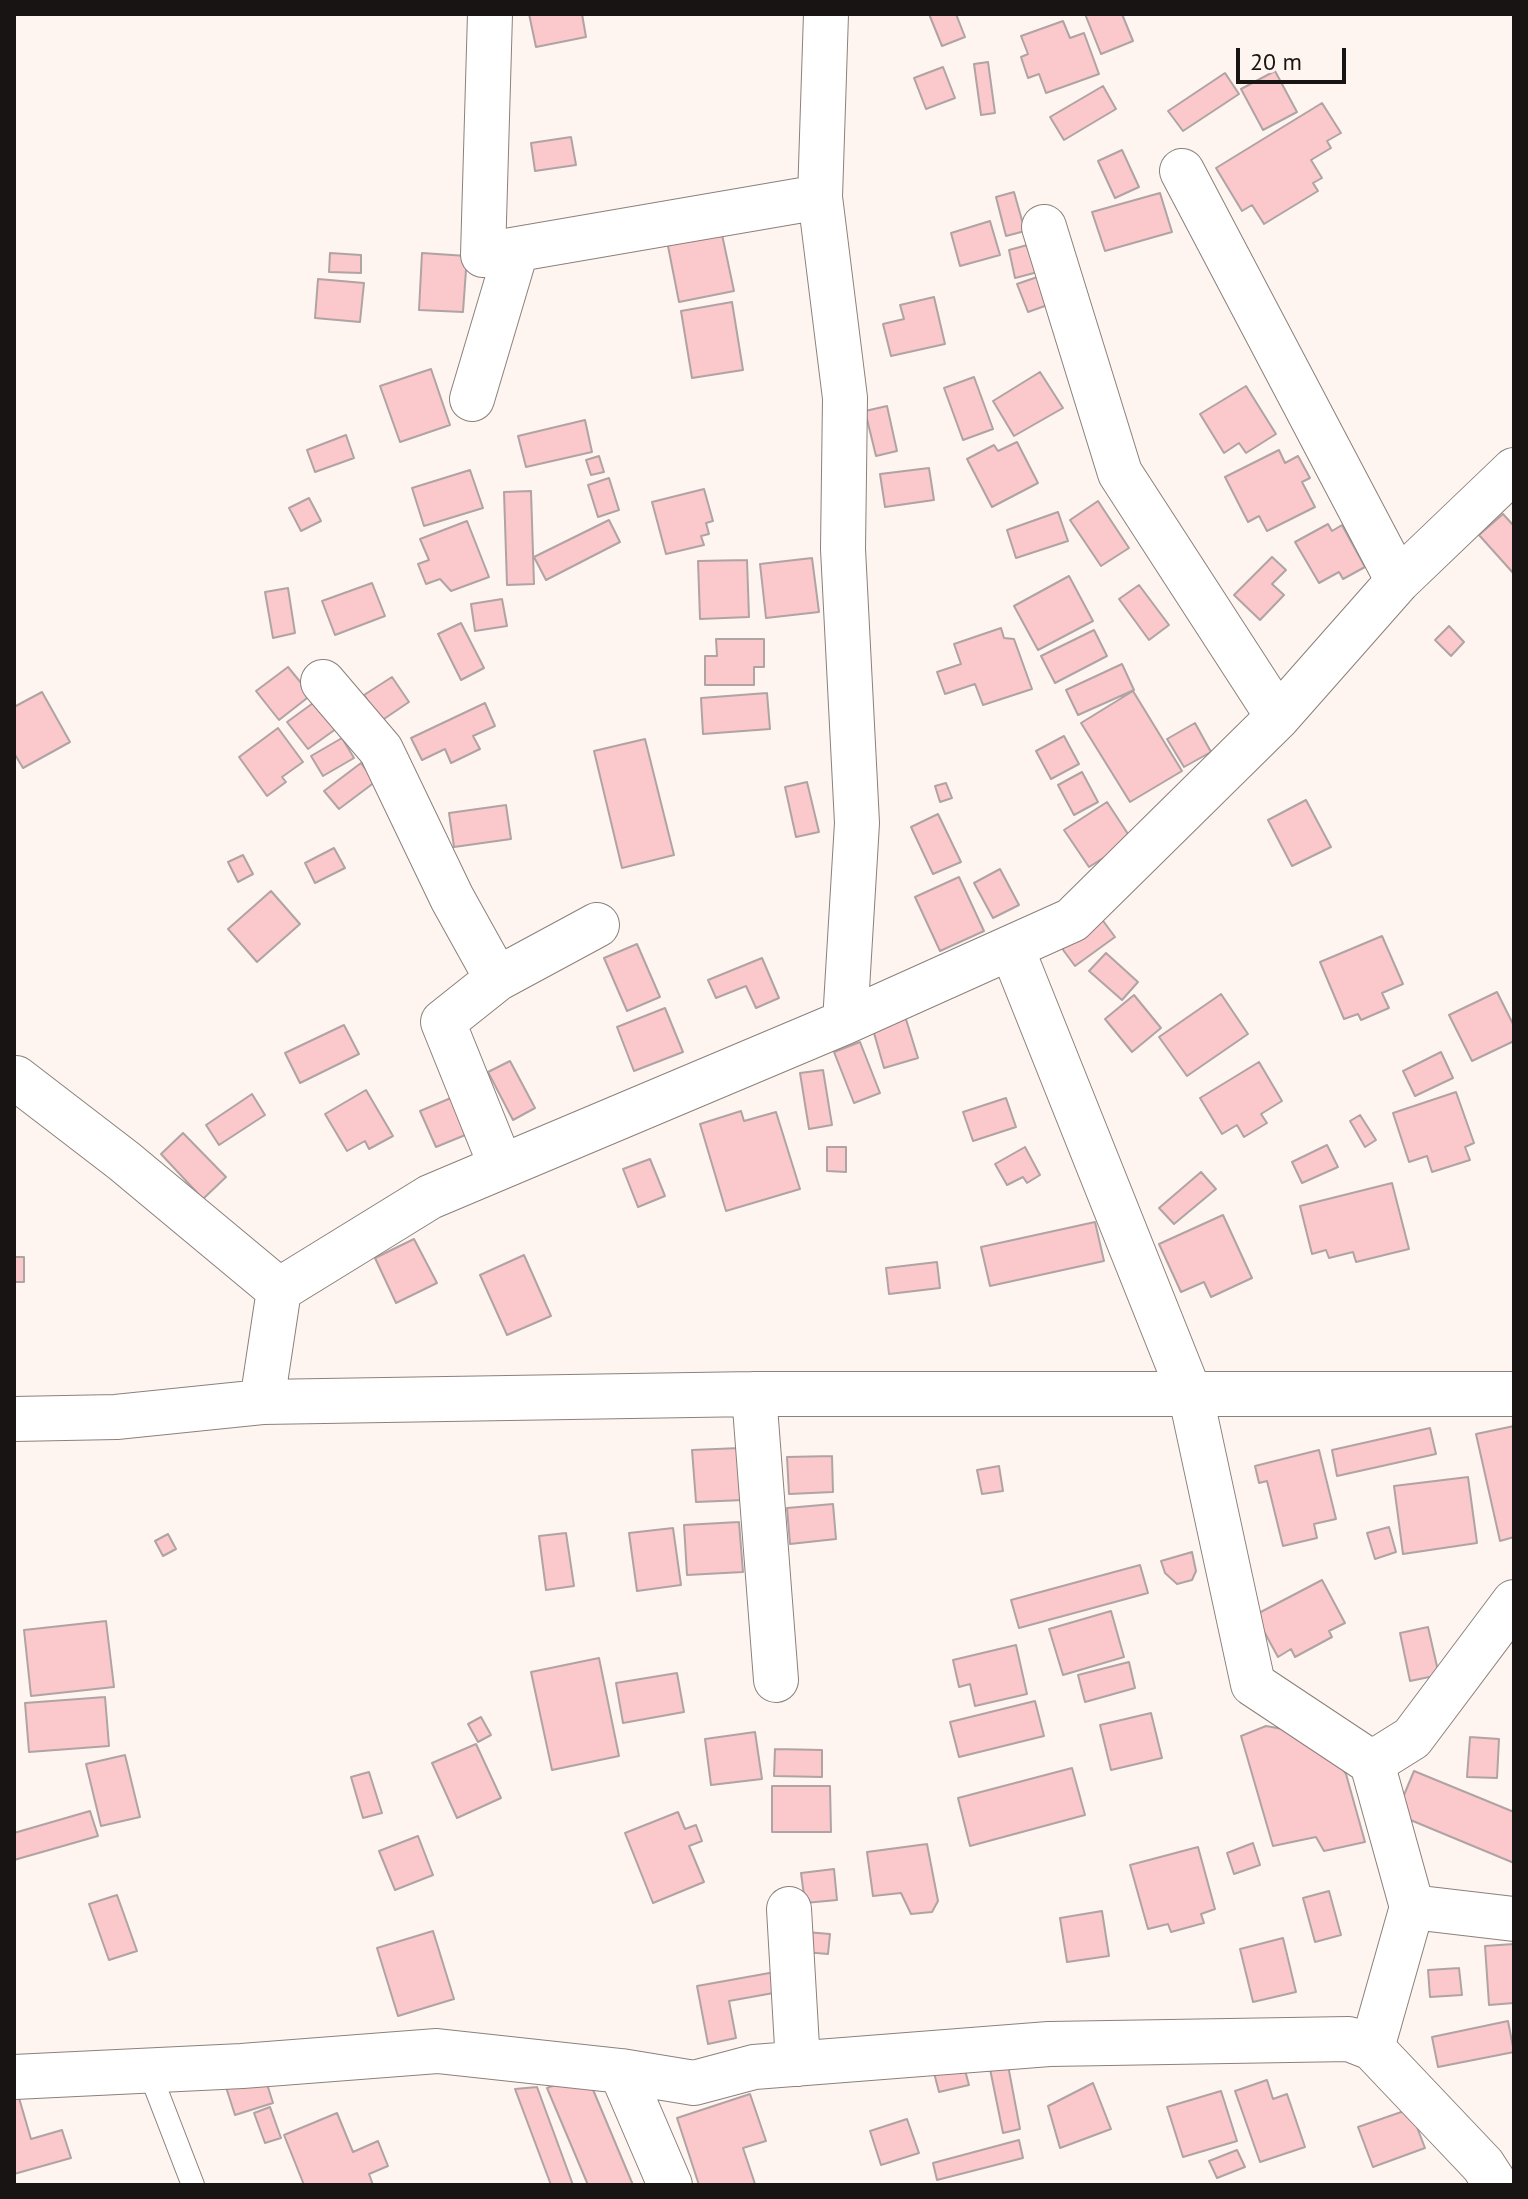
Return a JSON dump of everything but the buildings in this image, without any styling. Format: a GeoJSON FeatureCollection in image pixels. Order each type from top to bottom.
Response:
{"type":"FeatureCollection","features":[{"type":"Feature","properties":{"kind":"street"},"geometry":{"type":"LineString","coordinates":[[490,14],[483,255],[820,197]]}},
{"type":"Feature","properties":{"kind":"street"},"geometry":{"type":"LineString","coordinates":[[826,14],[820,197],[845,398],[843,549],[857,823],[845,1022]]}},
{"type":"Feature","properties":{"kind":"street"},"geometry":{"type":"LineString","coordinates":[[1182,171],[1398,581]]}},
{"type":"Feature","properties":{"kind":"street"},"geometry":{"type":"LineString","coordinates":[[1044,227],[1120,473],[1278,717]]}},
{"type":"Feature","properties":{"kind":"street"},"geometry":{"type":"LineString","coordinates":[[472,399],[516,251]]}},
{"type":"Feature","properties":{"kind":"street"},"geometry":{"type":"LineString","coordinates":[[262,1402],[279,1290],[430,1197],[845,1022],[1072,920],[1278,717],[1398,581],[1514,470]]}},
{"type":"Feature","properties":{"kind":"street"},"geometry":{"type":"LineString","coordinates":[[323,682],[381,750],[452,898],[497,979]]}},
{"type":"Feature","properties":{"kind":"street"},"geometry":{"type":"LineString","coordinates":[[501,1166],[443,1022],[497,979],[597,925]]}},
{"type":"Feature","properties":{"kind":"street"},"geometry":{"type":"LineString","coordinates":[[1012,949],[1191,1397],[1253,1684],[1372,1763],[1412,1907],[1372,2048]]}},
{"type":"Feature","properties":{"kind":"street"},"geometry":{"type":"LineString","coordinates":[[16,1078],[124,1161],[279,1290]]}},
{"type":"Feature","properties":{"kind":"street"},"geometry":{"type":"LineString","coordinates":[[754,1394],[776,1680]]}},
{"type":"Feature","properties":{"kind":"street"},"geometry":{"type":"LineString","coordinates":[[14,1419],[116,1417],[262,1402],[754,1394],[1191,1397],[1514,1394]]}},
{"type":"Feature","properties":{"kind":"street"},"geometry":{"type":"LineString","coordinates":[[1372,1763],[1412,1738],[1514,1602]]}},
{"type":"Feature","properties":{"kind":"street"},"geometry":{"type":"LineString","coordinates":[[1412,1907],[1514,1919]]}},
{"type":"Feature","properties":{"kind":"street"},"geometry":{"type":"LineString","coordinates":[[789,1909],[798,2064]]}},
{"type":"Feature","properties":{"kind":"street"},"geometry":{"type":"LineString","coordinates":[[14,2077],[437,2051],[621,2071],[694,2083],[754,2067],[1049,2044],[1349,2039],[1372,2048],[1483,2165],[1496,2185]]}},
{"type":"Feature","properties":{"kind":"street"},"geometry":{"type":"LineString","coordinates":[[621,2071],[670,2185]]}},
{"type":"Feature","properties":{"kind":"lane"},"geometry":{"type":"LineString","coordinates":[[149,2071],[193,2185]]}}]}
